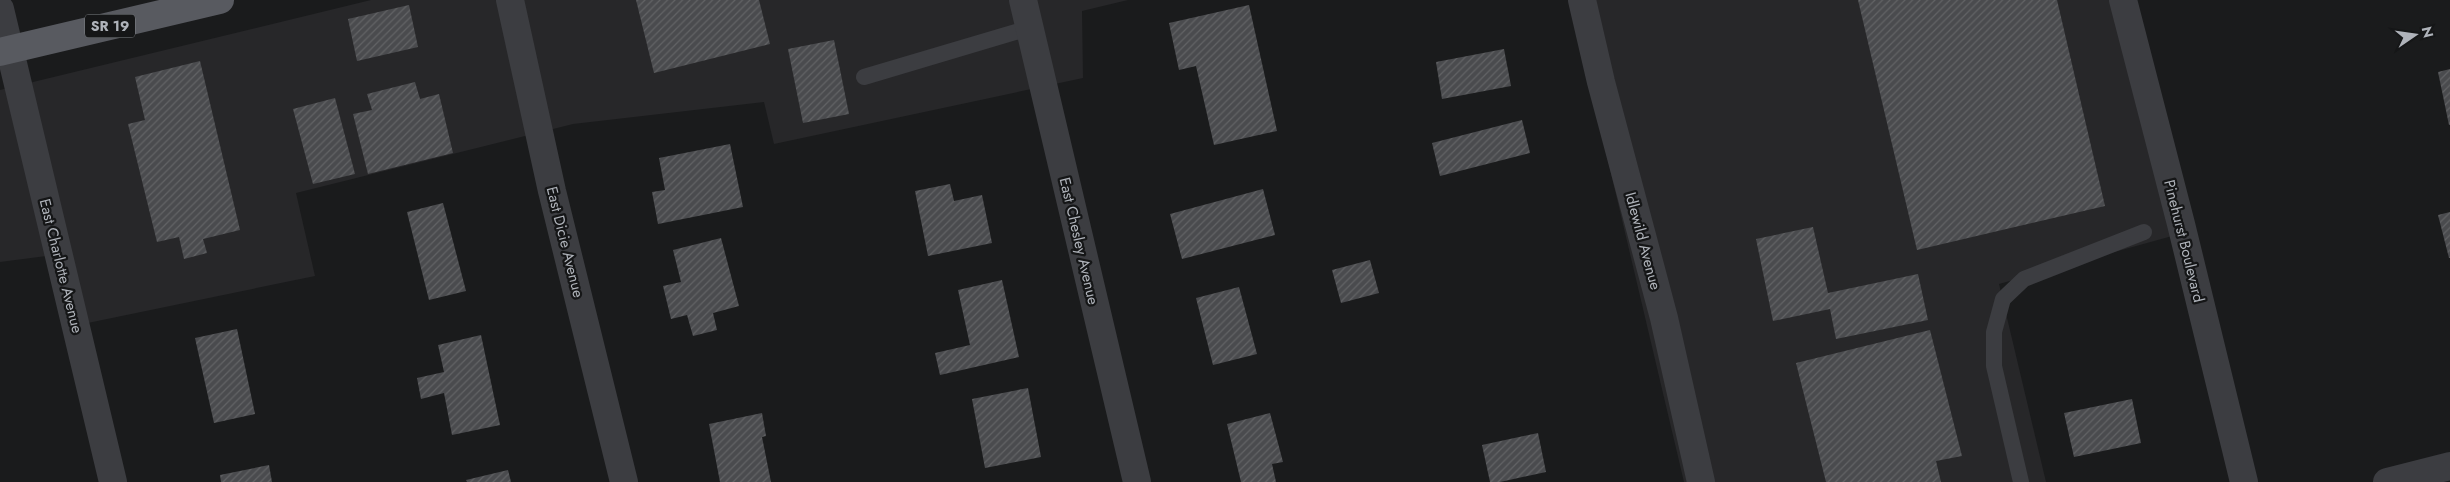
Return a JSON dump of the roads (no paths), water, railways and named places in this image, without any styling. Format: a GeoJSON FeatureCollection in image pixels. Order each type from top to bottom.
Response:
{"type":"FeatureCollection","features":[{"type":"Feature","properties":{"kind":"main road","name":"SR 19"},"geometry":{"type":"LineString","coordinates":[[5,51],[220,0]]}},
{"type":"Feature","properties":{"kind":"street","name":"East Dicie Avenue"},"geometry":{"type":"LineString","coordinates":[[510,0],[552,191],[624,482]]}},
{"type":"Feature","properties":{"kind":"street","name":"East Chesley Avenue"},"geometry":{"type":"LineString","coordinates":[[1023,0],[1137,482]]}},
{"type":"Feature","properties":{"kind":"street","name":"Idlewild Avenue"},"geometry":{"type":"LineString","coordinates":[[1582,0],[1601,82],[1664,318],[1701,482]]}},
{"type":"Feature","properties":{"kind":"street","name":"Pinehurst Boulevard"},"geometry":{"type":"LineString","coordinates":[[2123,0],[2181,224],[2244,482]]}},
{"type":"Feature","properties":{"kind":"street","name":"East Charlotte Avenue"},"geometry":{"type":"LineString","coordinates":[[0,9],[5,51],[114,482]]}},
{"type":"Feature","properties":{"kind":"street"},"geometry":{"type":"LineString","coordinates":[[2386,482],[2450,466]]}},
{"type":"Feature","properties":{"kind":"lane"},"geometry":{"type":"LineString","coordinates":[[864,77],[1029,28]]}},
{"type":"Feature","properties":{"kind":"lane"},"geometry":{"type":"LineString","coordinates":[[2021,482],[1994,366],[1994,332],[2003,299],[2024,279],[2144,232]]}}]}
